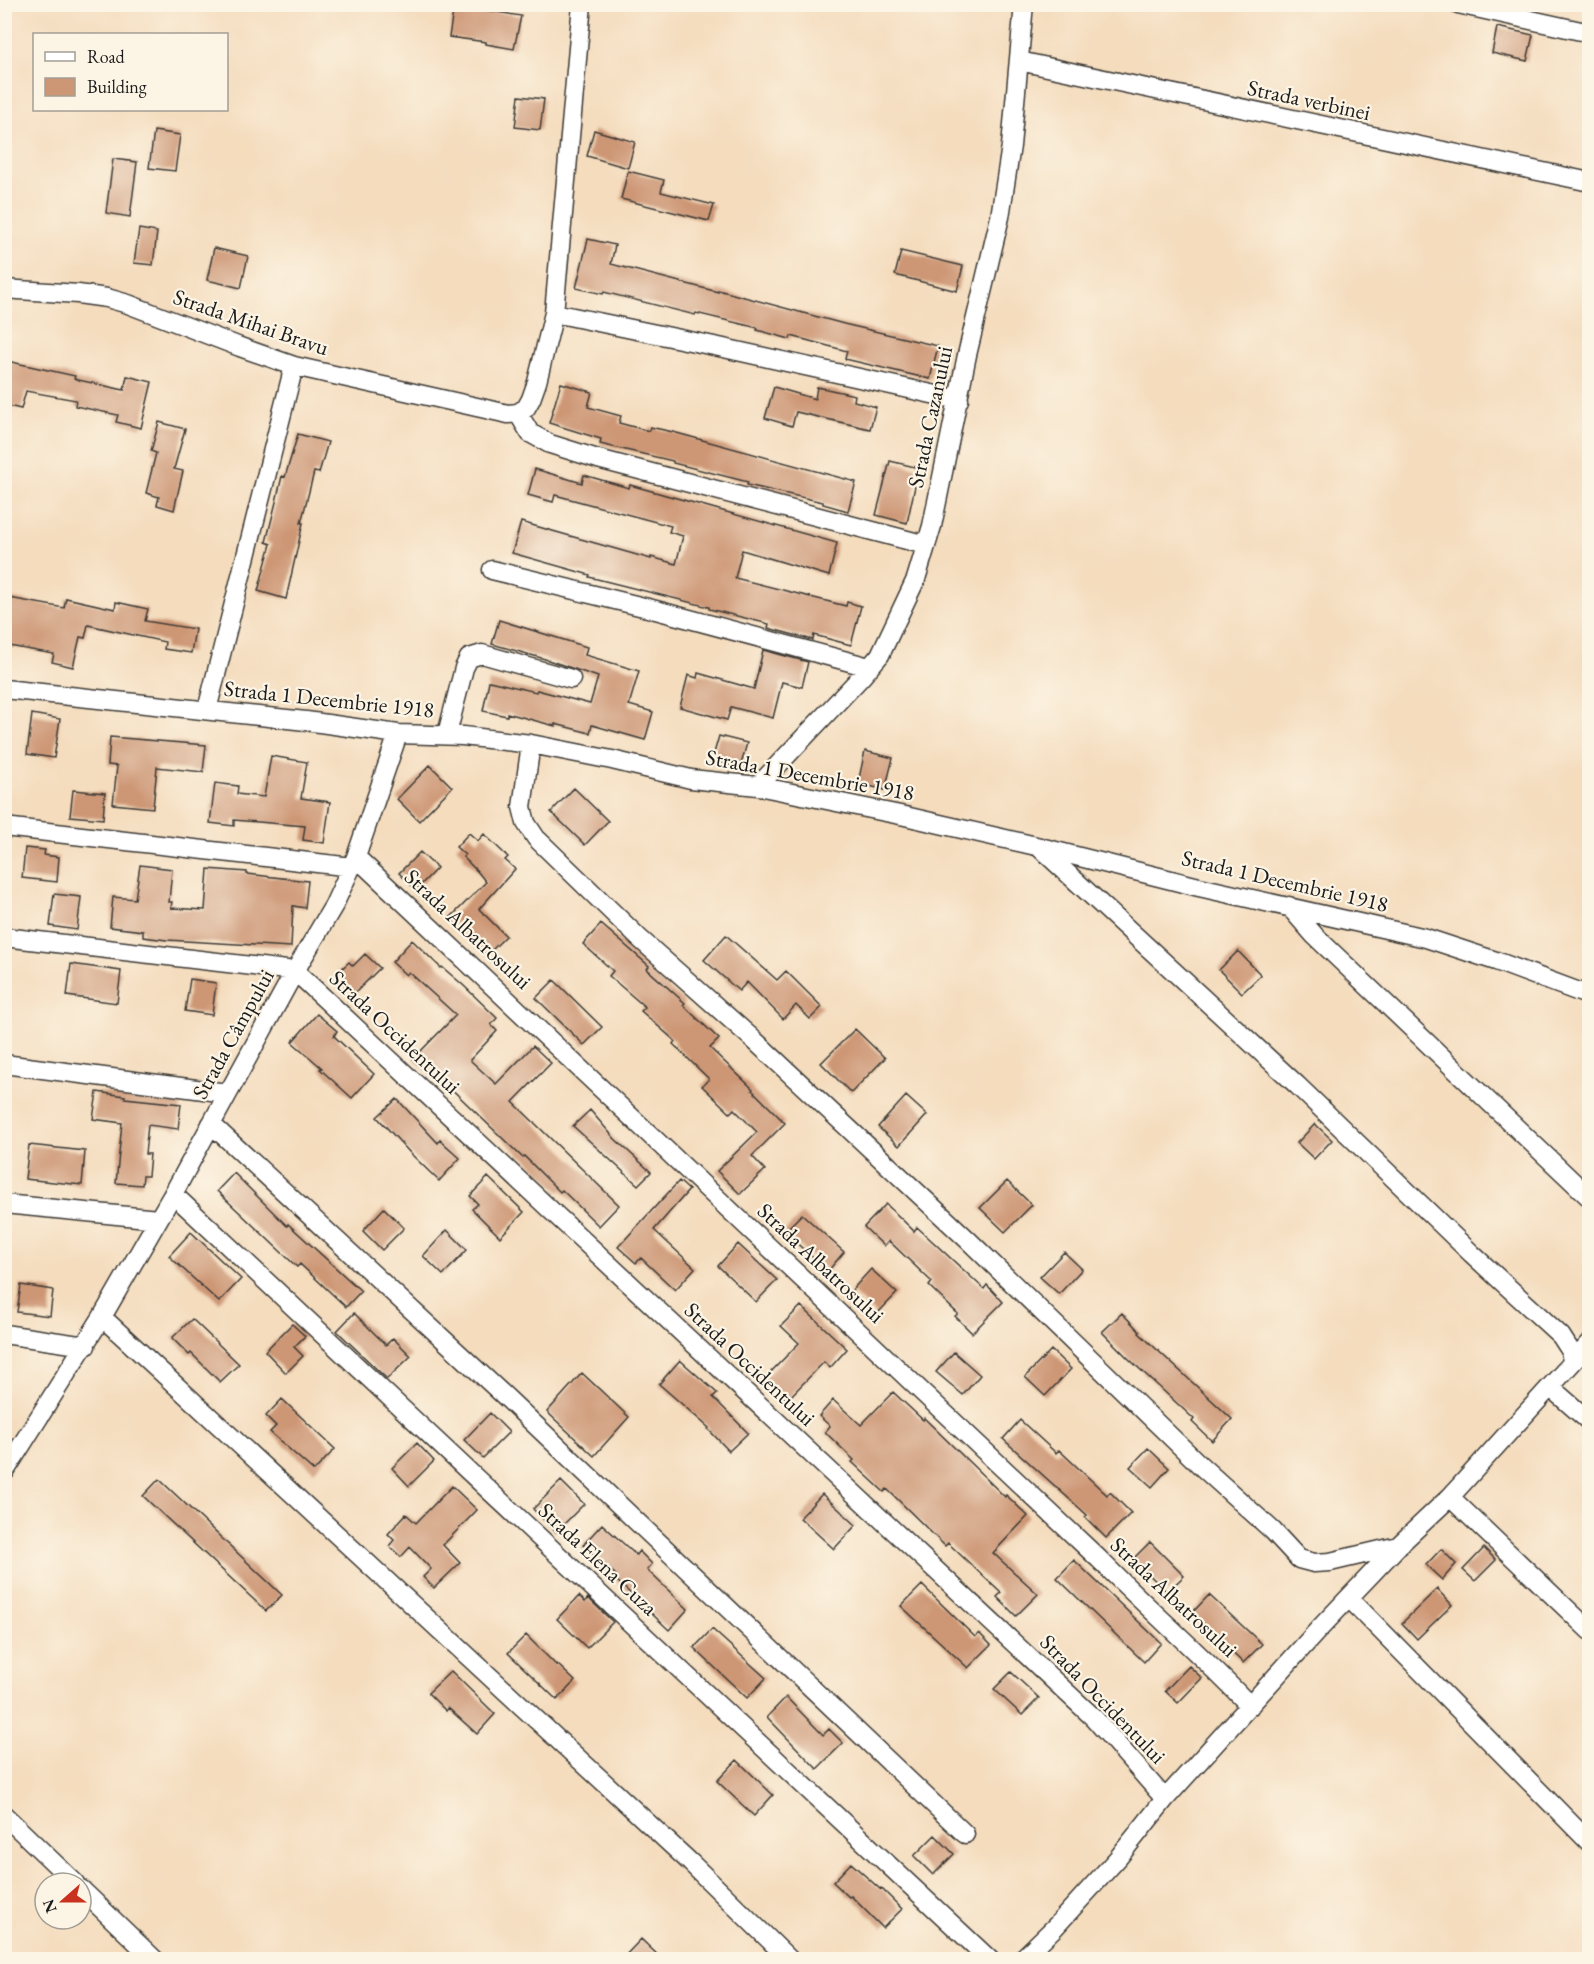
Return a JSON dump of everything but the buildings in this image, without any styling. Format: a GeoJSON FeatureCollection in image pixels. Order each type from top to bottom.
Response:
{"type":"FeatureCollection","features":[{"type":"Feature","properties":{"kind":"street"},"geometry":{"type":"LineString","coordinates":[[582,4],[554,313],[534,390],[526,408],[518,413],[530,433],[550,444],[598,459],[926,545]]}},
{"type":"Feature","properties":{"kind":"street","name":"Strada Cazanului"},"geometry":{"type":"LineString","coordinates":[[758,786],[880,655],[916,579],[932,526],[967,355],[1000,217],[1011,146],[1024,4]]}},
{"type":"Feature","properties":{"kind":"street"},"geometry":{"type":"LineString","coordinates":[[1458,4],[1590,33]]}},
{"type":"Feature","properties":{"kind":"street","name":"Strada verbinei"},"geometry":{"type":"LineString","coordinates":[[1019,61],[1150,91],[1590,182]]}},
{"type":"Feature","properties":{"kind":"street","name":"Strada Mihai Bravu"},"geometry":{"type":"LineString","coordinates":[[4,289],[107,298],[129,304],[294,366],[508,414],[518,413]]}},
{"type":"Feature","properties":{"kind":"street"},"geometry":{"type":"LineString","coordinates":[[554,313],[959,400]]}},
{"type":"Feature","properties":{"kind":"street"},"geometry":{"type":"LineString","coordinates":[[207,710],[294,366]]}},
{"type":"Feature","properties":{"kind":"street"},"geometry":{"type":"LineString","coordinates":[[492,570],[652,609],[870,667]]}},
{"type":"Feature","properties":{"kind":"street"},"geometry":{"type":"LineString","coordinates":[[447,734],[464,668],[469,658],[482,654],[571,679]]}},
{"type":"Feature","properties":{"kind":"street","name":"Strada 1 Decembrie 1918"},"geometry":{"type":"LineString","coordinates":[[4,689],[306,721],[398,734],[447,734],[531,744],[691,779],[758,786],[905,816],[1199,887],[1426,938],[1590,996]]}},
{"type":"Feature","properties":{"kind":"street","name":"Strada Câmpului"},"geometry":{"type":"LineString","coordinates":[[4,1473],[86,1346],[334,905],[354,862],[398,734]]}},
{"type":"Feature","properties":{"kind":"street"},"geometry":{"type":"LineString","coordinates":[[531,744],[522,807],[526,823],[536,838],[639,938],[754,1040],[969,1240],[1299,1558],[1314,1563],[1330,1562],[1398,1546]]}},
{"type":"Feature","properties":{"kind":"street"},"geometry":{"type":"LineString","coordinates":[[4,827],[354,862]]}},
{"type":"Feature","properties":{"kind":"street"},"geometry":{"type":"LineString","coordinates":[[1036,846],[1297,1085],[1472,1254],[1561,1336],[1570,1350],[1572,1361]]}},
{"type":"Feature","properties":{"kind":"street","name":"Strada Albatrosului"},"geometry":{"type":"LineString","coordinates":[[354,862],[1098,1559],[1140,1601],[1178,1634],[1250,1706]]}},
{"type":"Feature","properties":{"kind":"street"},"geometry":{"type":"LineString","coordinates":[[1289,906],[1315,936],[1590,1198]]}},
{"type":"Feature","properties":{"kind":"street"},"geometry":{"type":"LineString","coordinates":[[4,937],[295,971]]}},
{"type":"Feature","properties":{"kind":"street","name":"Strada Occidentului"},"geometry":{"type":"LineString","coordinates":[[295,971],[1094,1718],[1165,1799]]}},
{"type":"Feature","properties":{"kind":"street"},"geometry":{"type":"LineString","coordinates":[[4,1064],[227,1093]]}},
{"type":"Feature","properties":{"kind":"street"},"geometry":{"type":"LineString","coordinates":[[211,1124],[518,1408],[965,1834]]}},
{"type":"Feature","properties":{"kind":"street","name":"Strada Elena Cuza"},"geometry":{"type":"LineString","coordinates":[[173,1194],[990,1959]]}},
{"type":"Feature","properties":{"kind":"street"},"geometry":{"type":"LineString","coordinates":[[4,1204],[158,1219]]}},
{"type":"Feature","properties":{"kind":"street"},"geometry":{"type":"LineString","coordinates":[[102,1317],[691,1863],[790,1959]]}},
{"type":"Feature","properties":{"kind":"street"},"geometry":{"type":"LineString","coordinates":[[4,1334],[86,1346]]}},
{"type":"Feature","properties":{"kind":"street"},"geometry":{"type":"LineString","coordinates":[[1021,1959],[1055,1927],[1118,1858],[1165,1799],[1275,1676],[1398,1546],[1450,1497],[1590,1343]]}},
{"type":"Feature","properties":{"kind":"street"},"geometry":{"type":"LineString","coordinates":[[1550,1387],[1590,1422]]}},
{"type":"Feature","properties":{"kind":"street"},"geometry":{"type":"LineString","coordinates":[[1450,1497],[1590,1631]]}},
{"type":"Feature","properties":{"kind":"street"},"geometry":{"type":"LineString","coordinates":[[1349,1598],[1590,1843]]}},
{"type":"Feature","properties":{"kind":"street"},"geometry":{"type":"LineString","coordinates":[[4,1815],[62,1871]]}},
{"type":"Feature","properties":{"kind":"street"},"geometry":{"type":"LineString","coordinates":[[93,1900],[155,1959]]}}]}
